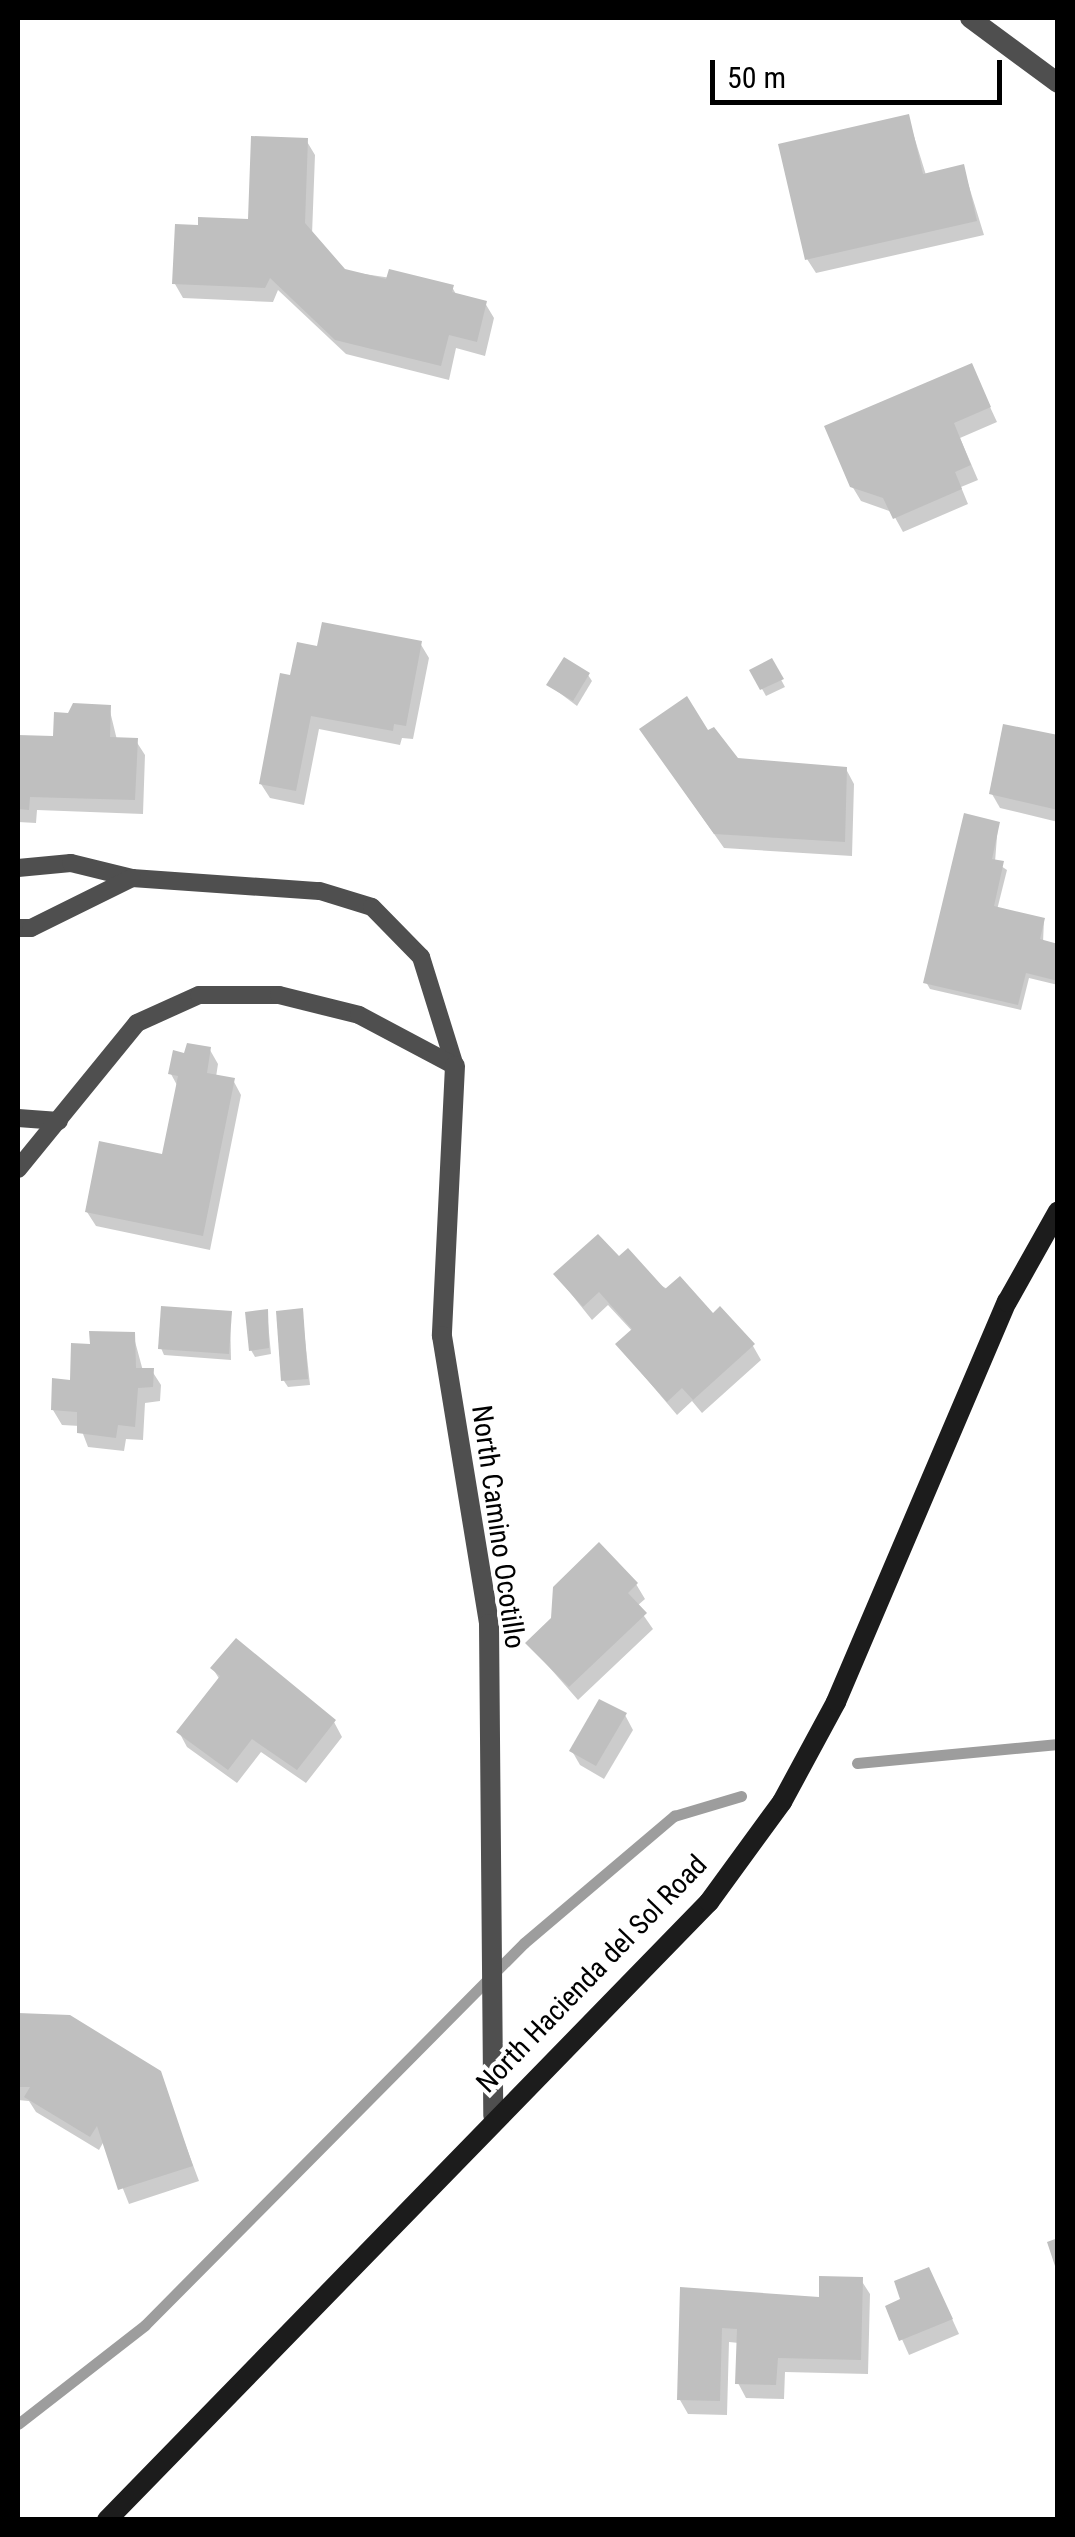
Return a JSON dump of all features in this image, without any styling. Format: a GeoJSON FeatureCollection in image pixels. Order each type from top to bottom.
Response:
{"type":"FeatureCollection","features":[{"type":"Feature","properties":{"kind":"street"},"geometry":{"type":"LineString","coordinates":[[970,18],[1058,83]]}},
{"type":"Feature","properties":{"kind":"street","name":"North Camino Ocotillo"},"geometry":{"type":"LineString","coordinates":[[455,1066],[442,1336],[489,1624],[494,2116]]}},
{"type":"Feature","properties":{"kind":"street","name":"North Hacienda del Sol Road"},"geometry":{"type":"LineString","coordinates":[[106,2520],[494,2116],[709,1902],[782,1802],[836,1702],[1007,1302],[1058,1211]]}},
{"type":"Feature","properties":{"kind":"lane"},"geometry":{"type":"LineString","coordinates":[[18,868],[71,863],[132,878],[320,891],[372,908],[421,957],[455,1066]]}},
{"type":"Feature","properties":{"kind":"lane"},"geometry":{"type":"LineString","coordinates":[[18,928],[32,928],[132,878]]}},
{"type":"Feature","properties":{"kind":"lane"},"geometry":{"type":"LineString","coordinates":[[18,1169],[137,1023],[199,995],[279,995],[359,1015],[455,1066]]}},
{"type":"Feature","properties":{"kind":"lane"},"geometry":{"type":"LineString","coordinates":[[18,1118],[59,1121]]}},
{"type":"Feature","properties":{"kind":"building"},"geometry":{"type":"Polygon","coordinates":[[[909,114],[923,174],[964,164],[977,221],[805,260],[778,144],[909,114]]]}},
{"type":"Feature","properties":{"kind":"building"},"geometry":{"type":"Polygon","coordinates":[[[251,136],[308,138],[305,223],[345,269],[386,279],[389,269],[454,285],[452,292],[487,301],[477,342],[449,335],[441,366],[335,340],[270,278],[265,288],[172,284],[175,224],[198,225],[198,217],[248,219],[251,136]]]}},
{"type":"Feature","properties":{"kind":"building"},"geometry":{"type":"Polygon","coordinates":[[[972,363],[991,407],[954,423],[971,465],[955,472],[962,489],[893,519],[883,498],[850,487],[824,426],[972,363]]]}},
{"type":"Feature","properties":{"kind":"building"},"geometry":{"type":"Polygon","coordinates":[[[322,622],[422,641],[406,726],[394,724],[393,731],[311,716],[296,791],[259,784],[280,673],[290,675],[297,642],[317,646],[322,622]]]}},
{"type":"Feature","properties":{"kind":"building"},"geometry":{"type":"Polygon","coordinates":[[[564,657],[590,673],[573,701],[546,685],[564,657]]]}},
{"type":"Feature","properties":{"kind":"building"},"geometry":{"type":"Polygon","coordinates":[[[772,658],[784,679],[760,690],[749,670],[772,658]]]}},
{"type":"Feature","properties":{"kind":"building"},"geometry":{"type":"Polygon","coordinates":[[[687,696],[708,730],[714,727],[738,758],[847,767],[845,842],[714,834],[639,729],[687,696]]]}},
{"type":"Feature","properties":{"kind":"building"},"geometry":{"type":"Polygon","coordinates":[[[73,703],[111,705],[110,737],[138,738],[135,800],[30,797],[29,810],[18,809],[18,735],[53,736],[54,712],[68,713],[73,703]]]}},
{"type":"Feature","properties":{"kind":"building"},"geometry":{"type":"Polygon","coordinates":[[[1003,724],[1058,735],[1058,810],[989,794],[1003,724]]]}},
{"type":"Feature","properties":{"kind":"building"},"geometry":{"type":"Polygon","coordinates":[[[964,813],[1000,822],[992,859],[1004,861],[994,906],[1045,918],[1040,939],[1058,944],[1058,981],[1026,973],[1018,1005],[923,983],[964,813]]]}},
{"type":"Feature","properties":{"kind":"building"},"geometry":{"type":"Polygon","coordinates":[[[187,1043],[211,1047],[207,1073],[235,1078],[203,1236],[85,1212],[99,1141],[162,1154],[178,1076],[168,1074],[173,1050],[184,1053],[187,1043]]]}},
{"type":"Feature","properties":{"kind":"building"},"geometry":{"type":"Polygon","coordinates":[[[598,1234],[619,1256],[628,1248],[665,1289],[680,1276],[713,1313],[720,1306],[755,1344],[693,1400],[682,1388],[667,1402],[615,1344],[632,1329],[599,1292],[583,1307],[553,1274],[598,1234]]]}},
{"type":"Feature","properties":{"kind":"building"},"geometry":{"type":"Polygon","coordinates":[[[161,1306],[232,1311],[229,1354],[158,1349],[161,1306]]]}},
{"type":"Feature","properties":{"kind":"building"},"geometry":{"type":"Polygon","coordinates":[[[303,1308],[308,1379],[281,1381],[276,1311],[303,1308]]]}},
{"type":"Feature","properties":{"kind":"building"},"geometry":{"type":"Polygon","coordinates":[[[268,1309],[269,1348],[249,1351],[245,1312],[268,1309]]]}},
{"type":"Feature","properties":{"kind":"building"},"geometry":{"type":"Polygon","coordinates":[[[89,1331],[135,1332],[136,1368],[154,1368],[153,1387],[138,1388],[135,1427],[118,1425],[116,1438],[77,1433],[77,1412],[51,1410],[52,1378],[70,1380],[71,1343],[90,1344],[89,1331]]]}},
{"type":"Feature","properties":{"kind":"building"},"geometry":{"type":"Polygon","coordinates":[[[599,1542],[638,1583],[628,1593],[647,1613],[569,1687],[525,1643],[551,1618],[553,1587],[599,1542]]]}},
{"type":"Feature","properties":{"kind":"building"},"geometry":{"type":"Polygon","coordinates":[[[236,1638],[336,1720],[297,1770],[252,1739],[228,1770],[176,1732],[220,1676],[210,1668],[236,1638]]]}},
{"type":"Feature","properties":{"kind":"building"},"geometry":{"type":"Polygon","coordinates":[[[599,1699],[627,1713],[596,1766],[569,1751],[599,1699]]]}},
{"type":"Feature","properties":{"kind":"building"},"geometry":{"type":"Polygon","coordinates":[[[18,2013],[70,2015],[161,2071],[193,2166],[118,2190],[97,2126],[90,2137],[24,2097],[30,2087],[18,2087],[18,2013]]]}},
{"type":"Feature","properties":{"kind":"building"},"geometry":{"type":"Polygon","coordinates":[[[1058,2238],[1058,2271],[1057,2272],[1047,2242],[1058,2238]]]}},
{"type":"Feature","properties":{"kind":"building"},"geometry":{"type":"Polygon","coordinates":[[[929,2267],[953,2319],[899,2341],[885,2306],[900,2299],[894,2281],[929,2267]]]}},
{"type":"Feature","properties":{"kind":"building"},"geometry":{"type":"Polygon","coordinates":[[[819,2276],[863,2277],[861,2360],[778,2358],[776,2385],[735,2384],[737,2329],[722,2328],[720,2401],[677,2400],[680,2287],[819,2297],[819,2276]]]}},
{"type":"Feature","properties":{"kind":"waterway"},"geometry":{"type":"LineString","coordinates":[[857,1763],[1058,1744]]}},
{"type":"Feature","properties":{"kind":"waterway"},"geometry":{"type":"LineString","coordinates":[[18,2424],[145,2325],[524,1943],[674,1816],[741,1796]]}}]}
